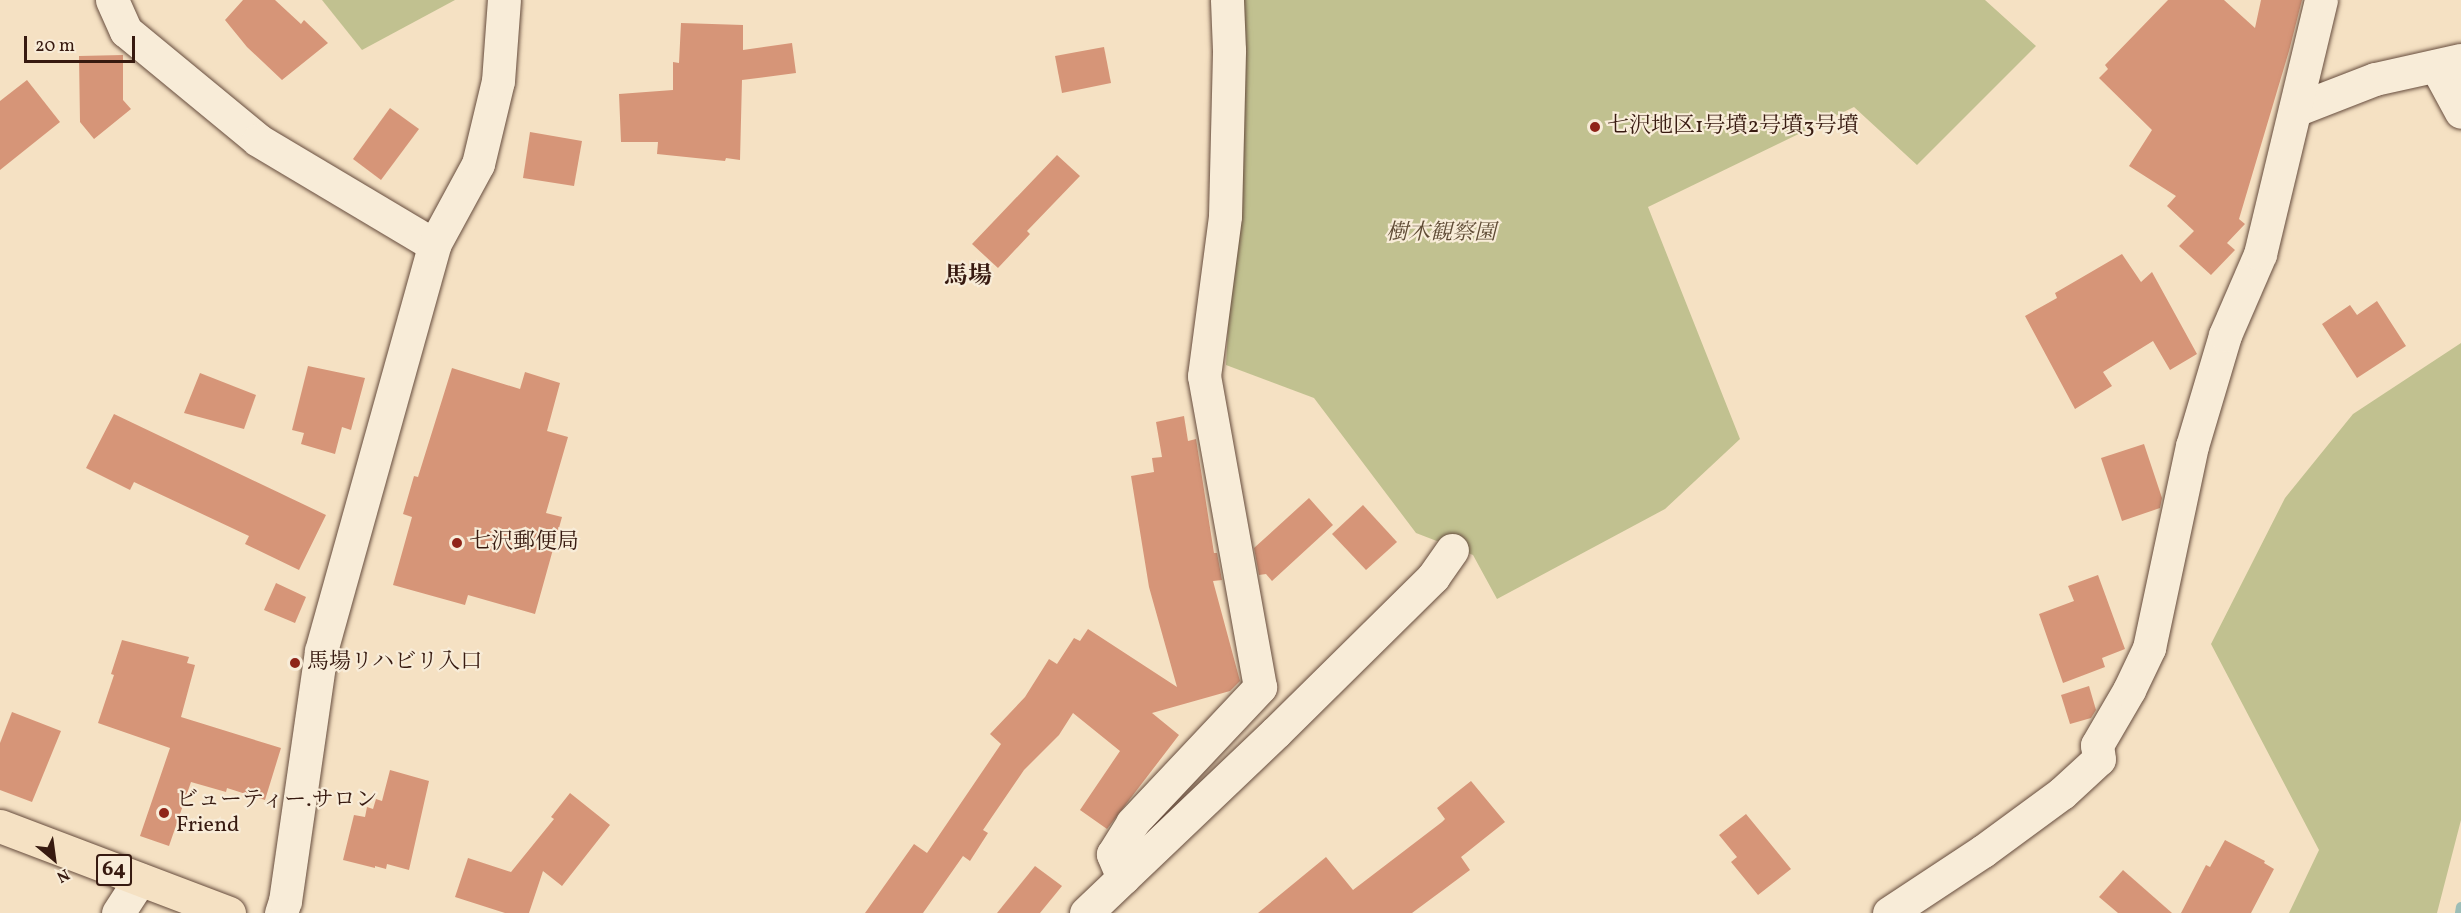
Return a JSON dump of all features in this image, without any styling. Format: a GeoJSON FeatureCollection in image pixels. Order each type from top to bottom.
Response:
{"type":"FeatureCollection","features":[{"type":"Feature","properties":{"kind":"main road","name":"64"},"geometry":{"type":"LineString","coordinates":[[0,826],[229,913]]}},
{"type":"Feature","properties":{"kind":"street"},"geometry":{"type":"LineString","coordinates":[[112,0],[126,31],[258,140],[434,245]]}},
{"type":"Feature","properties":{"kind":"street"},"geometry":{"type":"LineString","coordinates":[[281,913],[285,901],[321,651],[434,245],[478,164],[498,81],[504,0]]}},
{"type":"Feature","properties":{"kind":"street"},"geometry":{"type":"LineString","coordinates":[[1123,878],[1113,854],[1132,823],[1260,687],[1204,376],[1225,216],[1229,50],[1227,0]]}},
{"type":"Feature","properties":{"kind":"street"},"geometry":{"type":"LineString","coordinates":[[1889,913],[1983,851],[2053,799],[2099,759],[2097,745],[2130,690],[2149,648],[2192,446],[2225,335],[2260,254],[2321,0]]}},
{"type":"Feature","properties":{"kind":"street"},"geometry":{"type":"LineString","coordinates":[[2295,110],[2375,79],[2449,63],[2461,112]]}},
{"type":"Feature","properties":{"kind":"street"},"geometry":{"type":"LineString","coordinates":[[1086,913],[1425,586],[1452,550]]}},
{"type":"Feature","properties":{"kind":"street"},"geometry":{"type":"LineString","coordinates":[[118,913],[140,879]]}},
{"type":"Feature","properties":{"kind":"green space"},"geometry":{"type":"Polygon","coordinates":[[[322,0],[455,0],[362,50],[322,0]]]}},
{"type":"Feature","properties":{"kind":"green space","name":"樹木観察園"},"geometry":{"type":"Polygon","coordinates":[[[1242,0],[1985,0],[2036,46],[1917,165],[1854,107],[1648,207],[1740,439],[1665,509],[1497,599],[1473,555],[1416,533],[1314,398],[1226,365],[1244,39],[1242,0]]]}},
{"type":"Feature","properties":{"kind":"green space"},"geometry":{"type":"Polygon","coordinates":[[[2461,343],[2461,820],[2437,913],[2289,913],[2319,850],[2211,644],[2285,498],[2353,414],[2461,343]]]}},
{"type":"Feature","properties":{"kind":"building"},"geometry":{"type":"Polygon","coordinates":[[[243,0],[275,0],[301,24],[304,20],[328,43],[282,80],[247,47],[225,20],[243,0]]]}},
{"type":"Feature","properties":{"kind":"building"},"geometry":{"type":"Polygon","coordinates":[[[2168,0],[2224,0],[2255,28],[2261,0],[2302,0],[2239,219],[2245,224],[2227,243],[2235,250],[2211,275],[2179,246],[2194,231],[2167,206],[2176,196],[2129,166],[2152,130],[2099,78],[2108,69],[2105,65],[2168,0]]]}},
{"type":"Feature","properties":{"kind":"building"},"geometry":{"type":"Polygon","coordinates":[[[681,23],[743,25],[743,50],[792,43],[796,73],[742,80],[740,160],[726,158],[725,161],[657,154],[658,142],[621,142],[619,94],[673,90],[673,62],[679,63],[681,23]]]}},
{"type":"Feature","properties":{"kind":"building"},"geometry":{"type":"Polygon","coordinates":[[[1104,47],[1111,83],[1062,93],[1055,56],[1104,47]]]}},
{"type":"Feature","properties":{"kind":"building"},"geometry":{"type":"Polygon","coordinates":[[[123,55],[123,100],[131,109],[94,139],[80,122],[79,56],[123,55]]]}},
{"type":"Feature","properties":{"kind":"building"},"geometry":{"type":"Polygon","coordinates":[[[27,80],[60,122],[0,170],[0,101],[27,80]]]}},
{"type":"Feature","properties":{"kind":"building"},"geometry":{"type":"Polygon","coordinates":[[[390,108],[419,129],[381,180],[353,159],[390,108]]]}},
{"type":"Feature","properties":{"kind":"building"},"geometry":{"type":"Polygon","coordinates":[[[530,132],[582,141],[574,186],[523,178],[530,132]]]}},
{"type":"Feature","properties":{"kind":"building"},"geometry":{"type":"Polygon","coordinates":[[[1057,155],[1080,176],[1027,231],[1030,234],[998,268],[972,244],[1057,155]]]}},
{"type":"Feature","properties":{"kind":"building"},"geometry":{"type":"Polygon","coordinates":[[[2122,254],[2141,282],[2152,272],[2197,354],[2170,370],[2153,341],[2103,372],[2112,386],[2075,409],[2025,316],[2057,298],[2055,293],[2122,254]]]}},
{"type":"Feature","properties":{"kind":"building"},"geometry":{"type":"Polygon","coordinates":[[[2377,301],[2406,346],[2357,378],[2322,324],[2350,305],[2357,315],[2377,301]]]}},
{"type":"Feature","properties":{"kind":"building"},"geometry":{"type":"Polygon","coordinates":[[[308,366],[365,378],[351,430],[342,427],[335,454],[301,444],[304,433],[292,430],[308,366]]]}},
{"type":"Feature","properties":{"kind":"building"},"geometry":{"type":"Polygon","coordinates":[[[452,368],[520,389],[525,372],[560,383],[547,431],[568,437],[546,513],[562,517],[535,614],[468,595],[465,605],[393,585],[412,517],[403,514],[414,476],[418,477],[452,368]]]}},
{"type":"Feature","properties":{"kind":"building"},"geometry":{"type":"Polygon","coordinates":[[[200,373],[256,395],[244,429],[184,413],[200,373]]]}},
{"type":"Feature","properties":{"kind":"building"},"geometry":{"type":"Polygon","coordinates":[[[114,414],[326,515],[299,570],[245,544],[249,536],[134,482],[130,490],[86,468],[114,414]]]}},
{"type":"Feature","properties":{"kind":"building"},"geometry":{"type":"Polygon","coordinates":[[[1184,416],[1188,441],[1196,439],[1214,553],[1217,553],[1222,580],[1213,581],[1240,681],[1230,691],[1152,713],[1179,735],[1107,829],[1080,810],[1120,751],[1073,713],[1059,735],[1024,770],[983,830],[988,833],[970,861],[963,856],[923,913],[865,913],[914,844],[927,853],[1001,744],[990,734],[1025,697],[1049,659],[1057,664],[1074,638],[1080,641],[1088,629],[1177,687],[1149,587],[1131,476],[1154,472],[1152,458],[1162,457],[1156,422],[1184,416]]]}},
{"type":"Feature","properties":{"kind":"building"},"geometry":{"type":"Polygon","coordinates":[[[2144,444],[2162,498],[2160,508],[2122,521],[2101,458],[2144,444]]]}},
{"type":"Feature","properties":{"kind":"building"},"geometry":{"type":"Polygon","coordinates":[[[1309,498],[1333,525],[1272,581],[1266,574],[1259,575],[1254,548],[1309,498]]]}},
{"type":"Feature","properties":{"kind":"building"},"geometry":{"type":"Polygon","coordinates":[[[1363,505],[1397,542],[1366,570],[1332,534],[1363,505]]]}},
{"type":"Feature","properties":{"kind":"building"},"geometry":{"type":"Polygon","coordinates":[[[2098,575],[2125,649],[2102,658],[2105,667],[2063,683],[2039,614],[2074,601],[2068,586],[2098,575]]]}},
{"type":"Feature","properties":{"kind":"building"},"geometry":{"type":"Polygon","coordinates":[[[276,583],[306,597],[295,623],[264,610],[276,583]]]}},
{"type":"Feature","properties":{"kind":"building"},"geometry":{"type":"Polygon","coordinates":[[[122,640],[189,657],[187,663],[195,665],[181,717],[281,748],[265,800],[227,788],[226,792],[191,782],[169,846],[140,836],[170,748],[98,723],[114,675],[111,674],[122,640]]]}},
{"type":"Feature","properties":{"kind":"building"},"geometry":{"type":"Polygon","coordinates":[[[2089,686],[2096,710],[2091,718],[2070,724],[2061,695],[2089,686]]]}},
{"type":"Feature","properties":{"kind":"building"},"geometry":{"type":"Polygon","coordinates":[[[12,712],[61,731],[32,802],[0,790],[0,743],[12,712]]]}},
{"type":"Feature","properties":{"kind":"building"},"geometry":{"type":"Polygon","coordinates":[[[390,770],[429,781],[409,870],[387,864],[386,869],[375,866],[375,868],[343,860],[354,815],[365,817],[367,807],[373,809],[376,799],[382,801],[390,770]]]}},
{"type":"Feature","properties":{"kind":"building"},"geometry":{"type":"Polygon","coordinates":[[[1471,781],[1505,822],[1461,857],[1470,870],[1412,913],[1258,913],[1326,857],[1353,890],[1442,822],[1445,819],[1437,808],[1471,781]]]}},
{"type":"Feature","properties":{"kind":"building"},"geometry":{"type":"Polygon","coordinates":[[[570,793],[610,825],[562,886],[543,871],[529,913],[505,913],[455,897],[468,858],[511,872],[554,819],[551,817],[570,793]]]}},
{"type":"Feature","properties":{"kind":"building"},"geometry":{"type":"Polygon","coordinates":[[[1746,814],[1791,869],[1758,895],[1731,862],[1737,857],[1719,835],[1746,814]]]}},
{"type":"Feature","properties":{"kind":"building"},"geometry":{"type":"Polygon","coordinates":[[[2225,840],[2265,861],[2264,863],[2274,869],[2251,913],[2181,913],[2206,865],[2210,867],[2225,840]]]}},
{"type":"Feature","properties":{"kind":"building"},"geometry":{"type":"Polygon","coordinates":[[[1035,866],[1062,886],[1040,913],[997,913],[1035,866]]]}},
{"type":"Feature","properties":{"kind":"building"},"geometry":{"type":"Polygon","coordinates":[[[2123,870],[2172,913],[2118,913],[2099,897],[2123,870]]]}},
{"type":"Feature","properties":{"kind":"waterway"},"geometry":{"type":"LineString","coordinates":[[2460,913],[2461,907]]}},
{"type":"Feature","properties":{"kind":"place","name":"七沢地区1号墳2号墳3号墳"},"geometry":{"type":"Point","coordinates":[1595,127]}},
{"type":"Feature","properties":{"kind":"place","name":"七沢郵便局"},"geometry":{"type":"Point","coordinates":[457,543]}},
{"type":"Feature","properties":{"kind":"place","name":"馬場リハビリ入口"},"geometry":{"type":"Point","coordinates":[295,663]}},
{"type":"Feature","properties":{"kind":"place","name":"ビューティー.サロン Friend"},"geometry":{"type":"Point","coordinates":[164,813]}},
{"type":"Feature","properties":{"kind":"district","name":"馬場"},"geometry":{"type":"Point","coordinates":[968,278]}}]}
